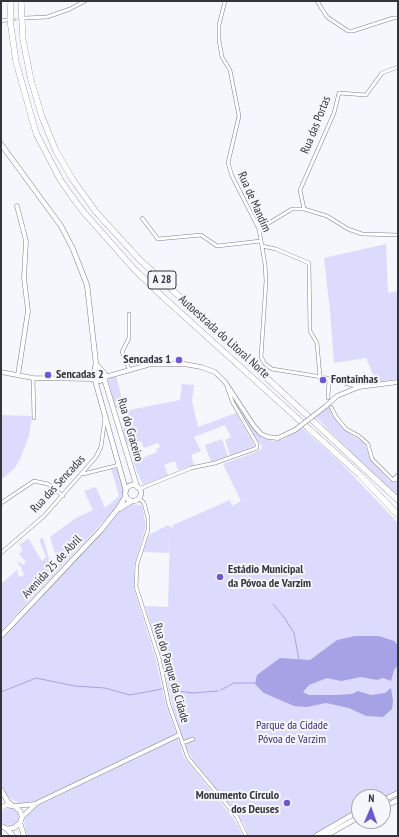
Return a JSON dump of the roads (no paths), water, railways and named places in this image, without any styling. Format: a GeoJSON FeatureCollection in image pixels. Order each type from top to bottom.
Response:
{"type":"FeatureCollection","features":[{"type":"Feature","properties":{"kind":"highway","name":"Autoestrada do Litoral Norte"},"geometry":{"type":"LineString","coordinates":[[10,1],[10,20],[16,62],[36,133],[61,181],[81,208],[134,269],[359,474],[398,515]]}},
{"type":"Feature","properties":{"kind":"highway","name":"Autoestrada do Litoral Norte"},"geometry":{"type":"LineString","coordinates":[[21,1],[23,40],[31,80],[42,117],[56,150],[73,180],[96,212],[139,259],[398,500]]}},
{"type":"Feature","properties":{"kind":"main road"},"geometry":{"type":"LineString","coordinates":[[2,146],[61,226],[81,268],[89,302],[96,364],[93,377],[126,493],[132,501]]}},
{"type":"Feature","properties":{"kind":"main road"},"geometry":{"type":"LineString","coordinates":[[93,377],[100,381],[106,378],[96,364]]}},
{"type":"Feature","properties":{"kind":"main road"},"geometry":{"type":"LineString","coordinates":[[93,377],[101,369]]}},
{"type":"Feature","properties":{"kind":"main road","name":"Rua do Graceiro"},"geometry":{"type":"LineString","coordinates":[[106,378],[138,488]]}},
{"type":"Feature","properties":{"kind":"main road"},"geometry":{"type":"LineString","coordinates":[[100,399],[106,401],[110,396]]}},
{"type":"Feature","properties":{"kind":"main road"},"geometry":{"type":"LineString","coordinates":[[126,493],[130,486],[138,488],[139,498]]}},
{"type":"Feature","properties":{"kind":"main road","name":"Avenida 25 de Abril"},"geometry":{"type":"LineString","coordinates":[[1,636],[117,510],[126,493]]}},
{"type":"Feature","properties":{"kind":"main road","name":"Avenida 25 de Abril"},"geometry":{"type":"LineString","coordinates":[[117,510],[139,498]]}},
{"type":"Feature","properties":{"kind":"main road"},"geometry":{"type":"LineString","coordinates":[[1,790],[8,802],[20,811],[22,817],[20,823],[14,828],[7,829]]}},
{"type":"Feature","properties":{"kind":"main road"},"geometry":{"type":"LineString","coordinates":[[1,808],[6,805],[15,806]]}},
{"type":"Feature","properties":{"kind":"main road"},"geometry":{"type":"LineString","coordinates":[[316,836],[351,816]]}},
{"type":"Feature","properties":{"kind":"main road"},"geometry":{"type":"LineString","coordinates":[[325,836],[351,821]]}},
{"type":"Feature","properties":{"kind":"main road"},"geometry":{"type":"LineString","coordinates":[[20,823],[24,836]]}},
{"type":"Feature","properties":{"kind":"main road"},"geometry":{"type":"LineString","coordinates":[[1,826],[7,829],[13,836]]}},
{"type":"Feature","properties":{"kind":"street"},"geometry":{"type":"LineString","coordinates":[[25,18],[47,17],[70,9],[85,1]]}},
{"type":"Feature","properties":{"kind":"street","name":"Rua de Mandim"},"geometry":{"type":"LineString","coordinates":[[225,1],[219,25],[218,40],[222,57],[230,70],[239,116],[228,164],[232,176],[258,229],[262,246],[266,281],[261,357],[265,364],[272,369],[320,377],[359,387]]}},
{"type":"Feature","properties":{"kind":"street"},"geometry":{"type":"LineString","coordinates":[[317,1],[327,17],[348,31],[354,31],[393,18],[398,18]]}},
{"type":"Feature","properties":{"kind":"street"},"geometry":{"type":"LineString","coordinates":[[1,21],[6,20]]}},
{"type":"Feature","properties":{"kind":"street","name":"Rua das Portas"},"geometry":{"type":"LineString","coordinates":[[304,209],[300,190],[334,112],[339,93],[366,94],[382,73],[398,67]]}},
{"type":"Feature","properties":{"kind":"street"},"geometry":{"type":"LineString","coordinates":[[17,206],[26,241],[24,278],[28,311],[18,375]]}},
{"type":"Feature","properties":{"kind":"street"},"geometry":{"type":"LineString","coordinates":[[258,229],[292,209],[304,209],[327,216],[348,229],[362,234],[398,235]]}},
{"type":"Feature","properties":{"kind":"street"},"geometry":{"type":"LineString","coordinates":[[142,218],[158,239],[201,235],[217,246],[261,241]]}},
{"type":"Feature","properties":{"kind":"street"},"geometry":{"type":"LineString","coordinates":[[262,246],[276,249],[309,262],[310,331],[316,343],[320,377]]}},
{"type":"Feature","properties":{"kind":"street"},"geometry":{"type":"LineString","coordinates":[[128,369],[122,352],[129,338],[129,314]]}},
{"type":"Feature","properties":{"kind":"street"},"geometry":{"type":"LineString","coordinates":[[106,378],[128,369],[154,364],[188,364],[211,370],[225,382],[254,426],[261,434],[268,437],[278,438],[295,430],[337,396],[359,387],[398,382]]}},
{"type":"Feature","properties":{"kind":"street"},"geometry":{"type":"LineString","coordinates":[[1,372],[33,378],[93,377]]}},
{"type":"Feature","properties":{"kind":"street"},"geometry":{"type":"LineString","coordinates":[[33,378],[34,418]]}},
{"type":"Feature","properties":{"kind":"street"},"geometry":{"type":"LineString","coordinates":[[328,398],[329,379]]}},
{"type":"Feature","properties":{"kind":"street"},"geometry":{"type":"LineString","coordinates":[[138,488],[191,468],[215,463],[257,448],[257,444],[233,404],[225,382]]}},
{"type":"Feature","properties":{"kind":"street"},"geometry":{"type":"LineString","coordinates":[[331,406],[336,417],[346,429],[360,436],[368,444],[372,459],[393,480],[398,480]]}},
{"type":"Feature","properties":{"kind":"street","name":"Rua das Sencadas"},"geometry":{"type":"LineString","coordinates":[[1,553],[44,516],[83,474],[96,457],[101,447],[105,415]]}},
{"type":"Feature","properties":{"kind":"street"},"geometry":{"type":"LineString","coordinates":[[83,474],[119,465]]}},
{"type":"Feature","properties":{"kind":"street"},"geometry":{"type":"LineString","coordinates":[[393,480],[398,475]]}},
{"type":"Feature","properties":{"kind":"street"},"geometry":{"type":"LineString","coordinates":[[1,503],[34,480],[48,484],[63,496]]}},
{"type":"Feature","properties":{"kind":"street","name":"Rua do Parque da Cidade"},"geometry":{"type":"LineString","coordinates":[[139,498],[144,503],[148,518],[148,530],[137,564],[136,587],[159,658],[169,705],[188,758],[237,817],[246,836]]}},
{"type":"Feature","properties":{"kind":"street"},"geometry":{"type":"LineString","coordinates":[[22,817],[37,804],[179,735]]}},
{"type":"Feature","properties":{"kind":"street"},"geometry":{"type":"LineString","coordinates":[[182,743],[193,739]]}},
{"type":"Feature","properties":{"kind":"street"},"geometry":{"type":"LineString","coordinates":[[15,806],[37,804]]}},
{"type":"Feature","properties":{"kind":"waterway"},"geometry":{"type":"LineString","coordinates":[[273,604],[284,617],[294,633],[299,660]]}},
{"type":"Feature","properties":{"kind":"waterway"},"geometry":{"type":"LineString","coordinates":[[1,692],[36,678],[75,686],[105,688],[130,695],[162,689]]}},
{"type":"Feature","properties":{"kind":"waterway"},"geometry":{"type":"LineString","coordinates":[[221,690],[234,683],[255,683]]}},
{"type":"Feature","properties":{"kind":"waterway"},"geometry":{"type":"LineString","coordinates":[[170,690],[193,693],[218,691]]}},
{"type":"Feature","properties":{"kind":"tunnel"},"geometry":{"type":"LineString","coordinates":[[9,20],[22,19]]}},
{"type":"Feature","properties":{"kind":"place","name":"Sencadas 1"},"geometry":{"type":"Point","coordinates":[179,360]}},
{"type":"Feature","properties":{"kind":"place","name":"Sencadas 2"},"geometry":{"type":"Point","coordinates":[48,375]}},
{"type":"Feature","properties":{"kind":"place","name":"Fontainhas"},"geometry":{"type":"Point","coordinates":[323,380]}},
{"type":"Feature","properties":{"kind":"place","name":"Estádio Municipal da Póvoa de Varzim"},"geometry":{"type":"Point","coordinates":[220,577]}},
{"type":"Feature","properties":{"kind":"place","name":"Monumento Circulo dos Deuses"},"geometry":{"type":"Point","coordinates":[287,803]}},
{"type":"Feature","properties":{"kind":"park label","name":"Parque da Cidade Póvoa de Varzim"},"geometry":{"type":"Point","coordinates":[292,733]}}]}
